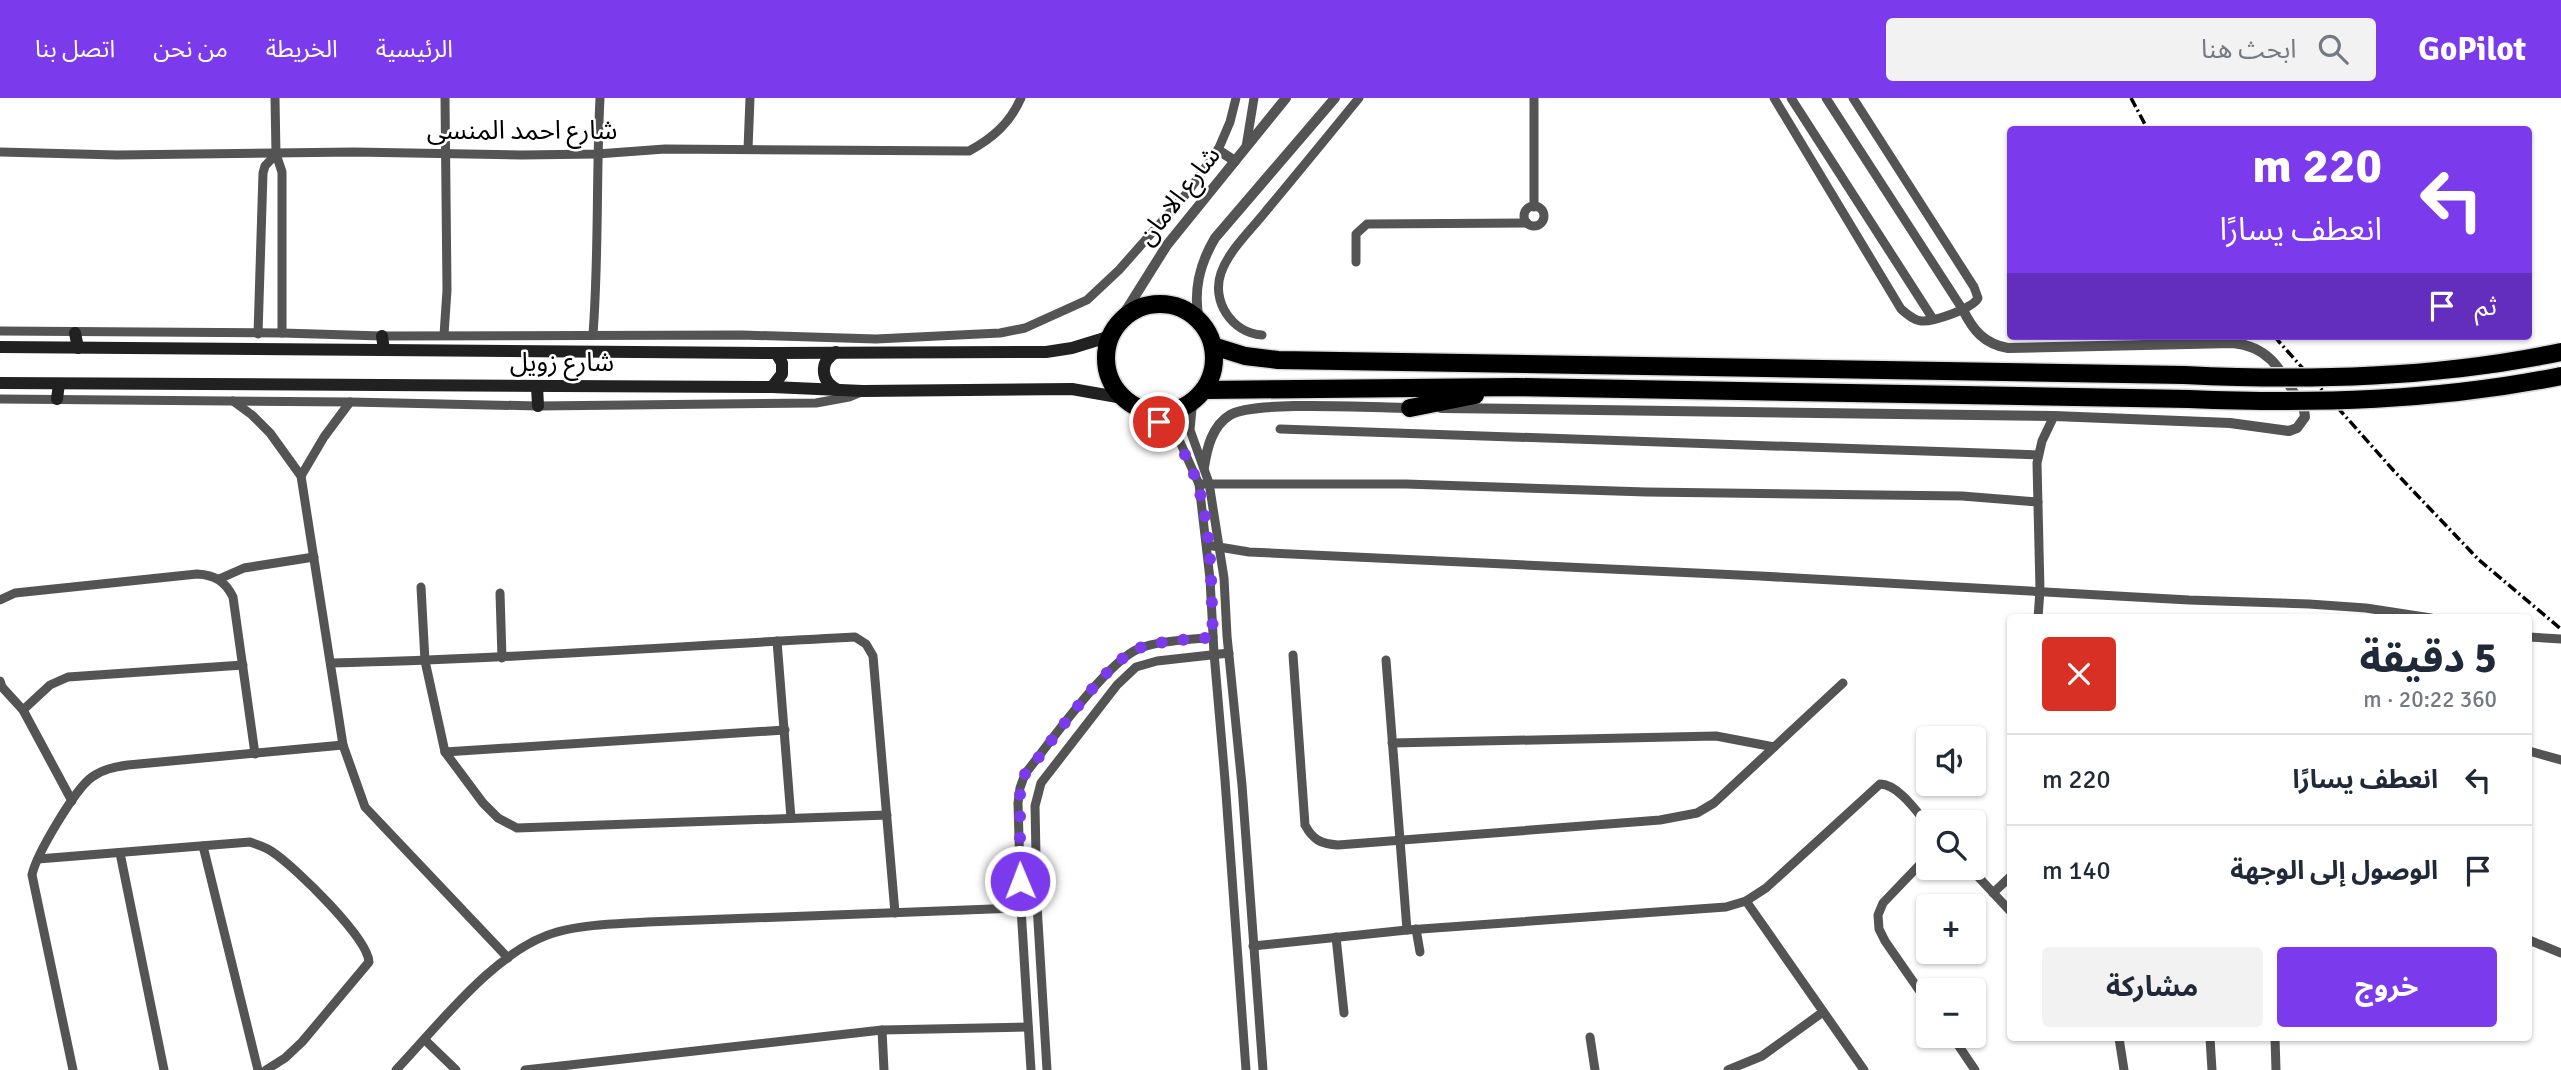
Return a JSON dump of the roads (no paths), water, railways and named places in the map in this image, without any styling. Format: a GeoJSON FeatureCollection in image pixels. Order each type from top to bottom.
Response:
{"type":"FeatureCollection","features":[{"type":"Feature","properties":{"kind":"highway"},"geometry":{"type":"LineString","coordinates":[[1156,304],[1180,308],[1199,321],[1206,329],[1213,346],[1213,369],[1200,394],[1188,405],[1169,412],[1139,408],[1123,398],[1112,382],[1106,364],[1113,332],[1133,312],[1156,304]]}},
{"type":"Feature","properties":{"kind":"highway"},"geometry":{"type":"LineString","coordinates":[[1213,346],[1245,356],[1278,360],[2294,379],[2367,377],[2476,366],[2561,352]]}},
{"type":"Feature","properties":{"kind":"highway"},"geometry":{"type":"LineString","coordinates":[[1200,394],[1517,387],[2250,402],[2372,399],[2494,387],[2561,376]]}},
{"type":"Feature","properties":{"kind":"highway"},"geometry":{"type":"LineString","coordinates":[[1410,408],[1517,387]]}},
{"type":"Feature","properties":{"kind":"main road","name":"شارع زويل"},"geometry":{"type":"LineString","coordinates":[[0,347],[776,353],[1046,352],[1072,348],[1113,332]]}},
{"type":"Feature","properties":{"kind":"main road"},"geometry":{"type":"LineString","coordinates":[[75,333],[78,348]]}},
{"type":"Feature","properties":{"kind":"main road"},"geometry":{"type":"LineString","coordinates":[[382,336],[384,350]]}},
{"type":"Feature","properties":{"kind":"main road"},"geometry":{"type":"LineString","coordinates":[[836,352],[827,359],[824,371],[828,383],[838,390]]}},
{"type":"Feature","properties":{"kind":"main road"},"geometry":{"type":"LineString","coordinates":[[772,387],[782,374],[782,363],[776,353]]}},
{"type":"Feature","properties":{"kind":"main road","name":"شارع زويل"},"geometry":{"type":"LineString","coordinates":[[0,383],[772,387],[863,391],[1072,389],[1123,398]]}},
{"type":"Feature","properties":{"kind":"main road"},"geometry":{"type":"LineString","coordinates":[[57,400],[59,384]]}},
{"type":"Feature","properties":{"kind":"main road"},"geometry":{"type":"LineString","coordinates":[[537,386],[538,406]]}},
{"type":"Feature","properties":{"kind":"street"},"geometry":{"type":"LineString","coordinates":[[275,98],[276,154],[282,172],[282,333]]}},
{"type":"Feature","properties":{"kind":"street"},"geometry":{"type":"LineString","coordinates":[[444,335],[447,290],[445,98]]}},
{"type":"Feature","properties":{"kind":"street"},"geometry":{"type":"LineString","coordinates":[[593,334],[598,265],[597,154],[600,98]]}},
{"type":"Feature","properties":{"kind":"street"},"geometry":{"type":"LineString","coordinates":[[748,149],[750,98]]}},
{"type":"Feature","properties":{"kind":"street","name":"شارع احمد المنسى"},"geometry":{"type":"LineString","coordinates":[[0,152],[117,155],[597,154],[665,149],[970,150],[989,140],[1005,125],[1021,98]]}},
{"type":"Feature","properties":{"kind":"street"},"geometry":{"type":"LineString","coordinates":[[0,331],[382,336],[593,334],[876,339],[1000,333],[1025,328],[1087,300],[1119,270],[1187,193],[1218,150],[1230,122],[1236,98]]}},
{"type":"Feature","properties":{"kind":"street"},"geometry":{"type":"LineString","coordinates":[[1246,147],[1254,98]]}},
{"type":"Feature","properties":{"kind":"street","name":"شارع الامان"},"geometry":{"type":"LineString","coordinates":[[1113,332],[1167,245],[1286,98]]}},
{"type":"Feature","properties":{"kind":"street","name":"شارع الامان"},"geometry":{"type":"LineString","coordinates":[[1199,321],[1198,278],[1215,238],[1335,98]]}},
{"type":"Feature","properties":{"kind":"street"},"geometry":{"type":"LineString","coordinates":[[1262,335],[1245,331],[1225,312],[1219,295],[1220,275],[1238,246],[1359,98]]}},
{"type":"Feature","properties":{"kind":"street"},"geometry":{"type":"LineString","coordinates":[[1534,98],[1534,207]]}},
{"type":"Feature","properties":{"kind":"street"},"geometry":{"type":"LineString","coordinates":[[1774,98],[1897,303],[1913,319],[1922,321],[1963,310],[1976,303],[1978,298],[1974,287],[1853,98]]}},
{"type":"Feature","properties":{"kind":"street"},"geometry":{"type":"LineString","coordinates":[[1791,98],[1933,319]]}},
{"type":"Feature","properties":{"kind":"street"},"geometry":{"type":"LineString","coordinates":[[1246,1070],[1213,653],[1204,484],[1204,467],[1209,444],[1222,421],[1237,411],[1270,407],[2054,415],[2230,423],[2289,430],[2297,428],[2305,417],[2304,410],[2276,363],[2254,346],[2233,343],[2008,348],[1981,338],[1826,98]]}},
{"type":"Feature","properties":{"kind":"street"},"geometry":{"type":"LineString","coordinates":[[1218,150],[1235,161]]}},
{"type":"Feature","properties":{"kind":"street"},"geometry":{"type":"LineString","coordinates":[[258,334],[263,173],[265,166],[276,154]]}},
{"type":"Feature","properties":{"kind":"street"},"geometry":{"type":"LineString","coordinates":[[1356,262],[1356,234],[1367,224],[1537,225],[1542,220],[1541,210],[1534,207]]}},
{"type":"Feature","properties":{"kind":"street"},"geometry":{"type":"LineString","coordinates":[[1527,223],[1525,212],[1534,207]]}},
{"type":"Feature","properties":{"kind":"street"},"geometry":{"type":"LineString","coordinates":[[0,399],[538,406],[816,403],[856,396],[863,391]]}},
{"type":"Feature","properties":{"kind":"street"},"geometry":{"type":"LineString","coordinates":[[1200,394],[1192,409],[1191,430],[1204,467]]}},
{"type":"Feature","properties":{"kind":"street"},"geometry":{"type":"LineString","coordinates":[[233,401],[270,433],[301,475],[344,745],[362,801],[370,816],[508,958]]}},
{"type":"Feature","properties":{"kind":"street"},"geometry":{"type":"LineString","coordinates":[[301,475],[324,436],[350,402]]}},
{"type":"Feature","properties":{"kind":"street"},"geometry":{"type":"LineString","coordinates":[[1139,408],[1180,442],[1204,484],[1224,578],[1263,1070]]}},
{"type":"Feature","properties":{"kind":"street"},"geometry":{"type":"LineString","coordinates":[[2038,614],[2036,471],[2038,454],[2054,415]]}},
{"type":"Feature","properties":{"kind":"street"},"geometry":{"type":"LineString","coordinates":[[1280,429],[2038,454]]}},
{"type":"Feature","properties":{"kind":"street"},"geometry":{"type":"LineString","coordinates":[[1204,484],[1406,484],[1646,492],[1962,496],[2038,502]]}},
{"type":"Feature","properties":{"kind":"street"},"geometry":{"type":"LineString","coordinates":[[1207,545],[1249,552],[2040,590],[2366,608],[2405,614]]}},
{"type":"Feature","properties":{"kind":"street"},"geometry":{"type":"LineString","coordinates":[[219,579],[244,568],[314,557]]}},
{"type":"Feature","properties":{"kind":"street"},"geometry":{"type":"LineString","coordinates":[[0,600],[15,593],[197,574],[209,574],[219,579],[228,587],[233,597],[255,754]]}},
{"type":"Feature","properties":{"kind":"street"},"geometry":{"type":"LineString","coordinates":[[1210,579],[1224,578]]}},
{"type":"Feature","properties":{"kind":"street"},"geometry":{"type":"LineString","coordinates":[[421,587],[425,661],[445,752],[482,803],[498,818],[517,828],[887,816]]}},
{"type":"Feature","properties":{"kind":"street"},"geometry":{"type":"LineString","coordinates":[[500,593],[502,658]]}},
{"type":"Feature","properties":{"kind":"street"},"geometry":{"type":"LineString","coordinates":[[2532,636],[2561,639]]}},
{"type":"Feature","properties":{"kind":"street"},"geometry":{"type":"LineString","coordinates":[[331,663],[502,658],[626,648],[855,637],[873,656],[895,913]]}},
{"type":"Feature","properties":{"kind":"street"},"geometry":{"type":"LineString","coordinates":[[1031,1070],[1021,908],[1020,788],[1025,774],[1105,676],[1128,654],[1151,646],[1213,637]]}},
{"type":"Feature","properties":{"kind":"street"},"geometry":{"type":"LineString","coordinates":[[777,641],[791,818]]}},
{"type":"Feature","properties":{"kind":"street"},"geometry":{"type":"LineString","coordinates":[[1047,1070],[1037,905],[1035,806],[1041,782],[1117,685],[1136,667],[1157,661],[1229,653]]}},
{"type":"Feature","properties":{"kind":"street"},"geometry":{"type":"LineString","coordinates":[[1293,655],[1305,825],[1312,837],[1324,844],[1679,818],[1697,813],[1714,803],[1843,683]]}},
{"type":"Feature","properties":{"kind":"street"},"geometry":{"type":"LineString","coordinates":[[1386,660],[1400,840],[1411,930],[1420,952]]}},
{"type":"Feature","properties":{"kind":"street"},"geometry":{"type":"LineString","coordinates":[[23,710],[50,685],[68,677],[243,665]]}},
{"type":"Feature","properties":{"kind":"street"},"geometry":{"type":"LineString","coordinates":[[0,681],[2,687],[23,710],[72,801]]}},
{"type":"Feature","properties":{"kind":"street"},"geometry":{"type":"LineString","coordinates":[[1068,720],[1081,730]]}},
{"type":"Feature","properties":{"kind":"street"},"geometry":{"type":"LineString","coordinates":[[445,752],[785,730]]}},
{"type":"Feature","properties":{"kind":"street"},"geometry":{"type":"LineString","coordinates":[[1392,743],[1716,736],[1774,747]]}},
{"type":"Feature","properties":{"kind":"street"},"geometry":{"type":"LineString","coordinates":[[73,1070],[32,880],[38,859],[84,784],[109,768],[344,745]]}},
{"type":"Feature","properties":{"kind":"street"},"geometry":{"type":"LineString","coordinates":[[2532,752],[2561,760]]}},
{"type":"Feature","properties":{"kind":"street"},"geometry":{"type":"LineString","coordinates":[[1253,946],[1411,930],[1726,907],[1746,901],[1766,888],[1880,784],[1897,791],[1916,812]]}},
{"type":"Feature","properties":{"kind":"street"},"geometry":{"type":"LineString","coordinates":[[38,859],[250,842],[272,851],[344,919],[369,957],[367,966],[302,1042],[285,1058],[266,1070]]}},
{"type":"Feature","properties":{"kind":"street"},"geometry":{"type":"LineString","coordinates":[[203,846],[258,1070]]}},
{"type":"Feature","properties":{"kind":"street"},"geometry":{"type":"LineString","coordinates":[[120,853],[164,1070]]}},
{"type":"Feature","properties":{"kind":"street"},"geometry":{"type":"LineString","coordinates":[[1916,868],[1882,903],[1878,915],[1879,929],[1885,941],[1916,986]]}},
{"type":"Feature","properties":{"kind":"street"},"geometry":{"type":"LineString","coordinates":[[1981,880],[2007,908]]}},
{"type":"Feature","properties":{"kind":"street"},"geometry":{"type":"LineString","coordinates":[[1993,893],[2007,880]]}},
{"type":"Feature","properties":{"kind":"street"},"geometry":{"type":"LineString","coordinates":[[1746,901],[1864,1070]]}},
{"type":"Feature","properties":{"kind":"street"},"geometry":{"type":"LineString","coordinates":[[396,1070],[474,988],[508,958],[540,938],[589,926],[1021,908]]}},
{"type":"Feature","properties":{"kind":"street"},"geometry":{"type":"LineString","coordinates":[[1336,937],[1344,1013]]}},
{"type":"Feature","properties":{"kind":"street"},"geometry":{"type":"LineString","coordinates":[[2532,941],[2561,953]]}},
{"type":"Feature","properties":{"kind":"street"},"geometry":{"type":"LineString","coordinates":[[1728,1070],[1762,1056],[1823,1012]]}},
{"type":"Feature","properties":{"kind":"street"},"geometry":{"type":"LineString","coordinates":[[1242,1021],[1259,1020]]}},
{"type":"Feature","properties":{"kind":"street"},"geometry":{"type":"LineString","coordinates":[[525,1070],[882,1030],[1028,1027]]}},
{"type":"Feature","properties":{"kind":"street"},"geometry":{"type":"LineString","coordinates":[[882,1030],[884,1070]]}},
{"type":"Feature","properties":{"kind":"street"},"geometry":{"type":"LineString","coordinates":[[1590,1037],[1595,1070]]}},
{"type":"Feature","properties":{"kind":"street"},"geometry":{"type":"LineString","coordinates":[[425,1040],[456,1070]]}},
{"type":"Feature","properties":{"kind":"street"},"geometry":{"type":"LineString","coordinates":[[2119,1041],[2124,1070]]}},
{"type":"Feature","properties":{"kind":"street"},"geometry":{"type":"LineString","coordinates":[[2210,1041],[2212,1070]]}},
{"type":"Feature","properties":{"kind":"street"},"geometry":{"type":"LineString","coordinates":[[2275,1041],[2276,1070]]}},
{"type":"Feature","properties":{"kind":"street"},"geometry":{"type":"LineString","coordinates":[[1960,1048],[1975,1070]]}},
{"type":"Feature","properties":{"kind":"railway"},"geometry":{"type":"LineString","coordinates":[[2131,98],[2146,126]]}},
{"type":"Feature","properties":{"kind":"railway"},"geometry":{"type":"LineString","coordinates":[[2278,340],[2394,471],[2479,560],[2561,629]]}}]}
